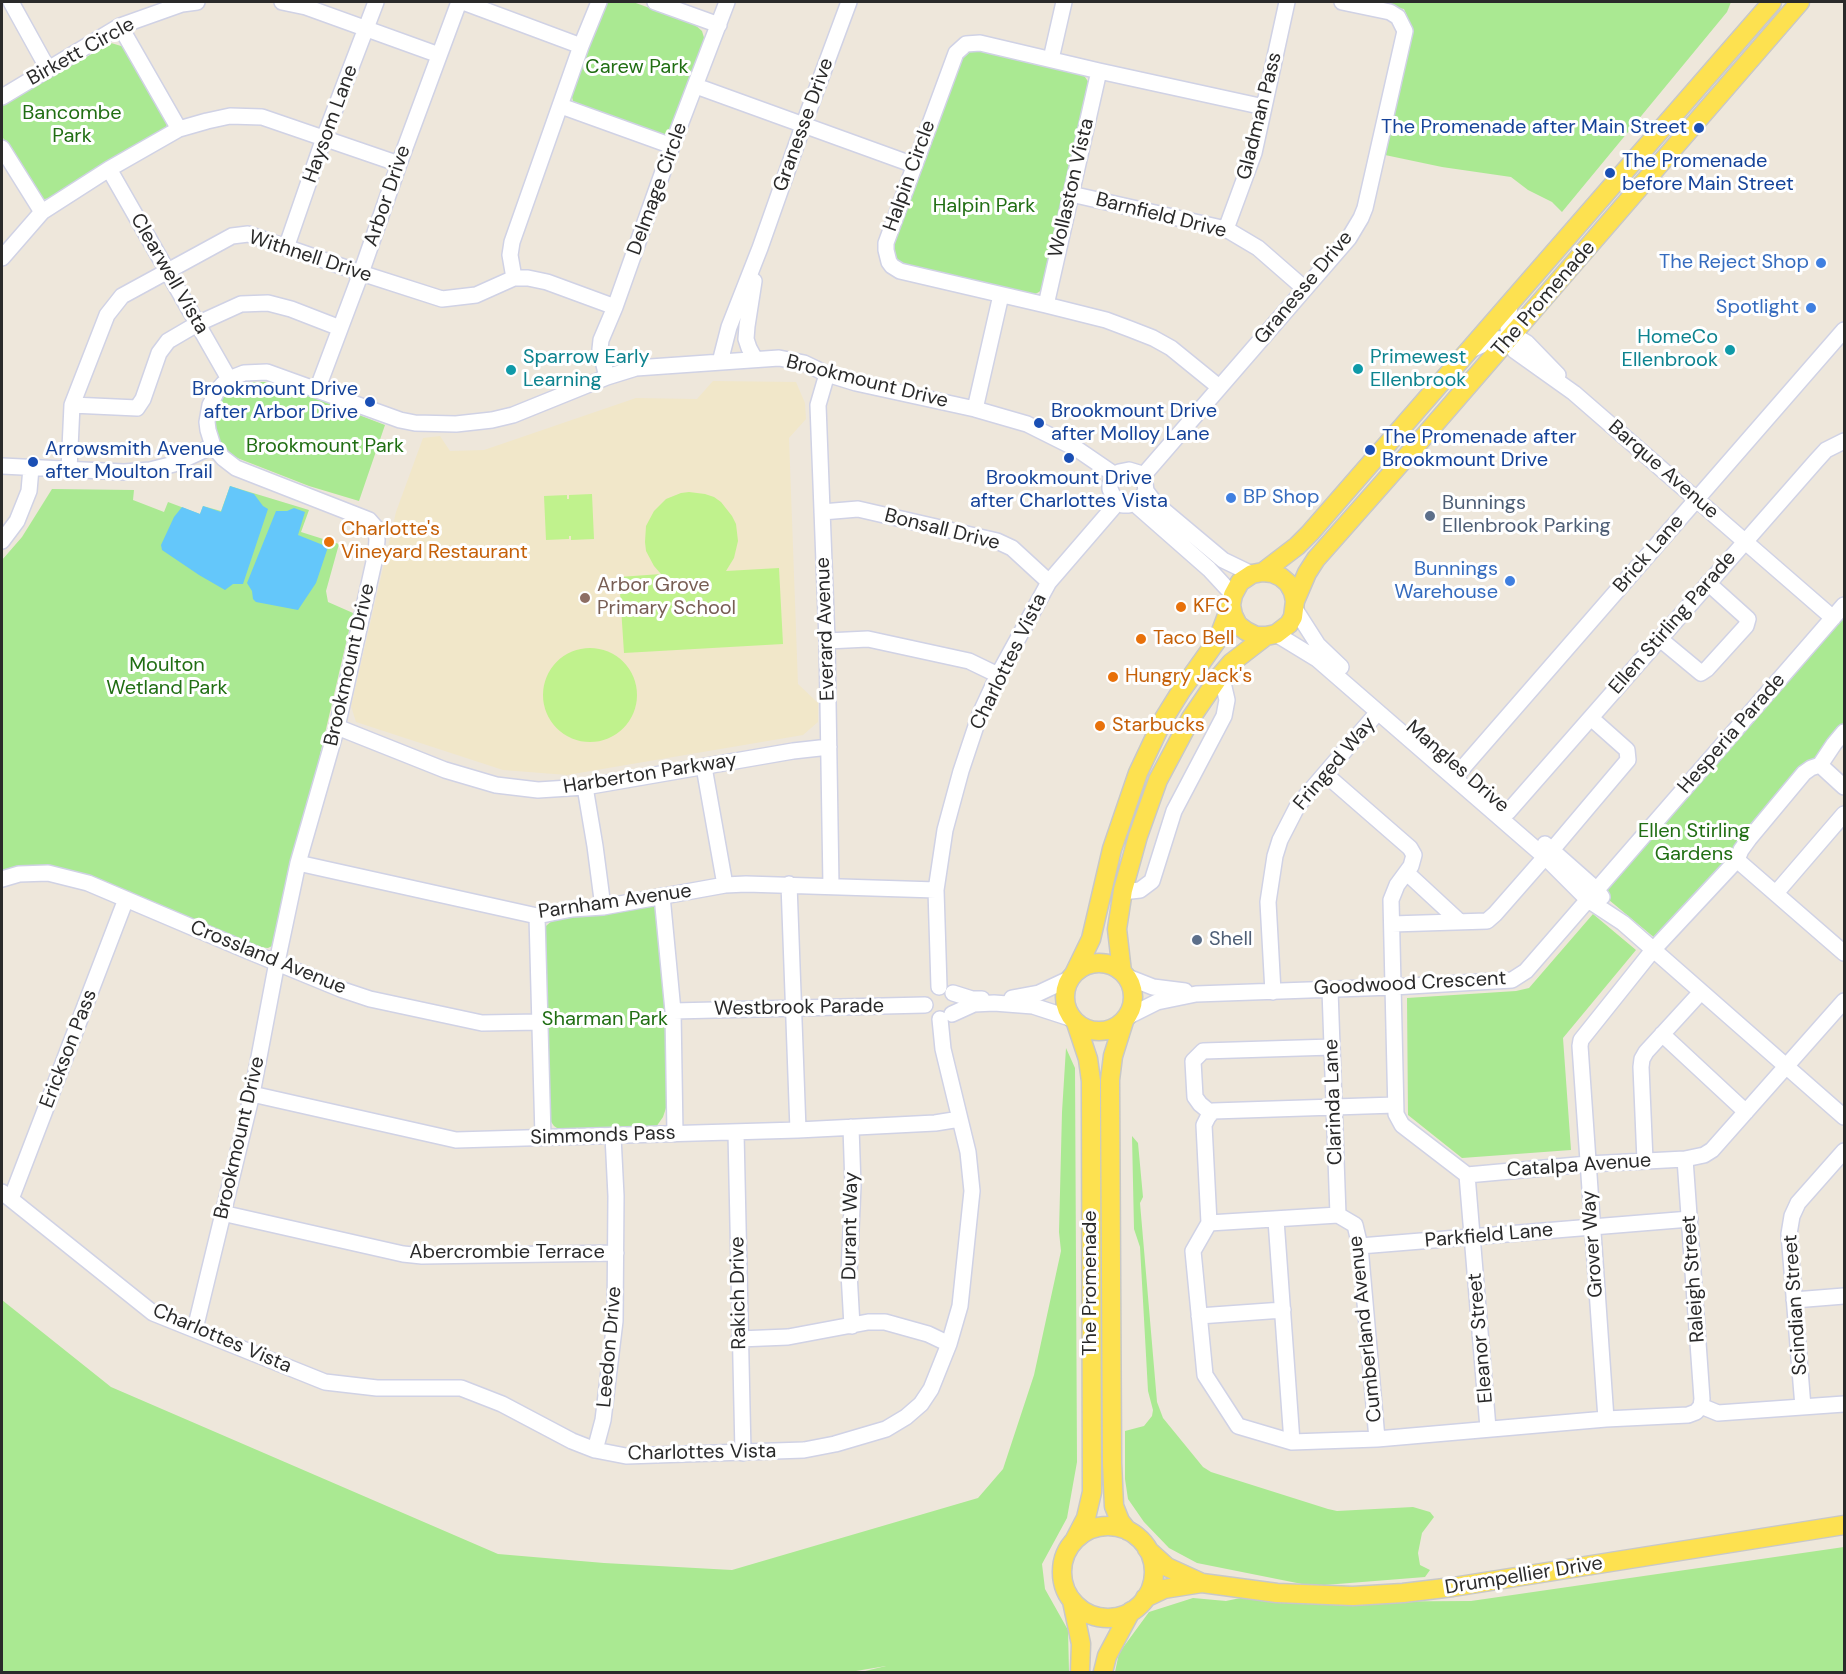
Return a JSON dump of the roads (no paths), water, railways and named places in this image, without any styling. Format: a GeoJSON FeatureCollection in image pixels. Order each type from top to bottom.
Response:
{"type":"FeatureCollection","features":[{"type":"Feature","properties":{"kind":"main road","name":"The Promenade"},"geometry":{"type":"LineString","coordinates":[[1258,573],[1297,546],[1310,533],[1772,2]]}},
{"type":"Feature","properties":{"kind":"main road","name":"The Promenade"},"geometry":{"type":"LineString","coordinates":[[1295,605],[1307,573],[1316,559],[1800,2]]}},
{"type":"Feature","properties":{"kind":"main road"},"geometry":{"type":"LineString","coordinates":[[1258,573],[1272,573],[1281,577],[1288,584],[1295,605],[1289,624],[1244,652],[1219,677],[1191,718],[1158,780],[1132,855],[1122,892],[1118,929],[1123,974],[1132,989],[1131,1008],[1125,1019],[1112,1029],[1088,1030],[1074,1021],[1066,1006],[1066,987],[1091,939],[1112,849],[1138,773],[1163,720],[1218,639],[1240,582],[1258,573]]}},
{"type":"Feature","properties":{"kind":"main road"},"geometry":{"type":"LineString","coordinates":[[1232,600],[1233,615],[1238,625],[1246,632],[1256,636],[1271,635]]}},
{"type":"Feature","properties":{"kind":"main road"},"geometry":{"type":"LineString","coordinates":[[1072,976],[1086,966],[1095,964],[1109,965],[1123,974]]}},
{"type":"Feature","properties":{"kind":"main road","name":"The Promenade"},"geometry":{"type":"LineString","coordinates":[[1125,1019],[1113,1056],[1110,1080],[1112,1464],[1114,1506],[1120,1521],[1128,1531]]}},
{"type":"Feature","properties":{"kind":"main road","name":"The Promenade"},"geometry":{"type":"LineString","coordinates":[[1074,1021],[1087,1053],[1090,1075],[1092,1492],[1086,1518],[1074,1541]]}},
{"type":"Feature","properties":{"kind":"main road","name":"Drumpellier Drive"},"geometry":{"type":"LineString","coordinates":[[1145,1598],[1164,1589],[1202,1584],[1302,1595],[1353,1596],[1412,1592],[1521,1577],[1845,1525]]}},
{"type":"Feature","properties":{"kind":"main road"},"geometry":{"type":"LineString","coordinates":[[1080,1672],[1081,1644],[1072,1601],[1064,1584],[1062,1571],[1064,1558],[1074,1541],[1084,1533],[1096,1528],[1115,1527],[1128,1531],[1147,1549],[1152,1560],[1153,1574],[1151,1586],[1145,1598],[1131,1611],[1107,1656],[1103,1672]]}},
{"type":"Feature","properties":{"kind":"main road","name":"Drumpellier Drive"},"geometry":{"type":"LineString","coordinates":[[1147,1549],[1167,1567],[1202,1584]]}},
{"type":"Feature","properties":{"kind":"main road"},"geometry":{"type":"LineString","coordinates":[[1072,1601],[1088,1613],[1100,1617],[1119,1616],[1131,1611]]}},
{"type":"Feature","properties":{"kind":"street"},"geometry":{"type":"LineString","coordinates":[[11,2],[48,69]]}},
{"type":"Feature","properties":{"kind":"street","name":"Birkett Circle"},"geometry":{"type":"LineString","coordinates":[[2,97],[120,26],[182,4],[197,2]]}},
{"type":"Feature","properties":{"kind":"street"},"geometry":{"type":"LineString","coordinates":[[282,2],[306,4],[439,55]]}},
{"type":"Feature","properties":{"kind":"street","name":"Haysom Lane"},"geometry":{"type":"LineString","coordinates":[[286,248],[324,138],[376,2]]}},
{"type":"Feature","properties":{"kind":"street"},"geometry":{"type":"LineString","coordinates":[[461,2],[582,46]]}},
{"type":"Feature","properties":{"kind":"street","name":"Arbor Drive"},"geometry":{"type":"LineString","coordinates":[[317,390],[362,273],[439,55],[461,2]]}},
{"type":"Feature","properties":{"kind":"street"},"geometry":{"type":"LineString","coordinates":[[514,278],[510,249],[599,2]]}},
{"type":"Feature","properties":{"kind":"street"},"geometry":{"type":"LineString","coordinates":[[655,2],[719,25]]}},
{"type":"Feature","properties":{"kind":"street","name":"Delmage Circle"},"geometry":{"type":"LineString","coordinates":[[607,377],[600,349],[601,340],[728,2]]}},
{"type":"Feature","properties":{"kind":"street","name":"Granesse Drive"},"geometry":{"type":"LineString","coordinates":[[720,362],[729,327],[849,2]]}},
{"type":"Feature","properties":{"kind":"street"},"geometry":{"type":"LineString","coordinates":[[1051,59],[1064,2]]}},
{"type":"Feature","properties":{"kind":"street","name":"Gladman Pass"},"geometry":{"type":"LineString","coordinates":[[1226,229],[1250,166],[1287,2]]}},
{"type":"Feature","properties":{"kind":"street","name":"Granesse Drive"},"geometry":{"type":"LineString","coordinates":[[1144,484],[1220,387],[1349,238],[1361,218],[1404,36],[1403,26],[1395,15],[1385,10],[1342,2]]}},
{"type":"Feature","properties":{"kind":"street"},"geometry":{"type":"LineString","coordinates":[[120,26],[179,129]]}},
{"type":"Feature","properties":{"kind":"street","name":"Halpin Circle"},"geometry":{"type":"LineString","coordinates":[[1220,387],[1171,348],[1153,338],[1106,320],[900,271],[892,266],[886,249],[888,237],[914,165],[956,53],[962,46],[980,43],[1264,107]]}},
{"type":"Feature","properties":{"kind":"street","name":"Wollaston Vista"},"geometry":{"type":"LineString","coordinates":[[1046,305],[1099,71]]}},
{"type":"Feature","properties":{"kind":"street"},"geometry":{"type":"LineString","coordinates":[[696,86],[914,165]]}},
{"type":"Feature","properties":{"kind":"street"},"geometry":{"type":"LineString","coordinates":[[561,106],[672,146]]}},
{"type":"Feature","properties":{"kind":"street"},"geometry":{"type":"LineString","coordinates":[[2,258],[42,212],[109,169],[179,129],[207,121],[230,116],[262,117],[399,164]]}},
{"type":"Feature","properties":{"kind":"street"},"geometry":{"type":"LineString","coordinates":[[2,148],[42,212]]}},
{"type":"Feature","properties":{"kind":"street","name":"Clearwell Vista"},"geometry":{"type":"LineString","coordinates":[[109,169],[229,379]]}},
{"type":"Feature","properties":{"kind":"street","name":"Barnfield Drive"},"geometry":{"type":"LineString","coordinates":[[1071,194],[1226,229],[1258,248],[1305,289]]}},
{"type":"Feature","properties":{"kind":"street","name":"Withnell Drive"},"geometry":{"type":"LineString","coordinates":[[69,470],[72,405],[107,315],[122,296],[232,236],[248,234],[442,299],[476,295],[514,278],[538,279],[615,307]]}},
{"type":"Feature","properties":{"kind":"street","name":"Granesse Drive"},"geometry":{"type":"LineString","coordinates":[[756,359],[746,339],[760,248]]}},
{"type":"Feature","properties":{"kind":"street"},"geometry":{"type":"LineString","coordinates":[[975,408],[1001,295]]}},
{"type":"Feature","properties":{"kind":"street"},"geometry":{"type":"LineString","coordinates":[[72,405],[137,408],[143,399],[159,353],[168,341],[197,324],[241,304],[268,303],[291,309],[340,328]]}},
{"type":"Feature","properties":{"kind":"street"},"geometry":{"type":"LineString","coordinates":[[1468,352],[1496,339],[1509,338],[1510,303]]}},
{"type":"Feature","properties":{"kind":"street","name":"Brick Lane"},"geometry":{"type":"LineString","coordinates":[[1458,775],[1845,330]]}},
{"type":"Feature","properties":{"kind":"street","name":"Barque Avenue"},"geometry":{"type":"LineString","coordinates":[[1509,338],[1527,343],[1574,393],[1833,618]]}},
{"type":"Feature","properties":{"kind":"street","name":"Brookmount Drive"},"geometry":{"type":"LineString","coordinates":[[229,379],[244,373],[267,372],[400,420],[464,424],[513,415],[607,377],[636,368],[779,358],[804,363],[827,374],[856,383],[975,408],[1042,430],[1077,449],[1115,475]]}},
{"type":"Feature","properties":{"kind":"street","name":"Everard Avenue"},"geometry":{"type":"LineString","coordinates":[[827,374],[818,405],[827,641],[831,885]]}},
{"type":"Feature","properties":{"kind":"street"},"geometry":{"type":"LineString","coordinates":[[2,466],[124,472],[150,470],[174,464],[213,446],[208,430],[208,414],[213,398],[229,379]]}},
{"type":"Feature","properties":{"kind":"street","name":"Ellen Stirling Parade"},"geometry":{"type":"LineString","coordinates":[[1508,812],[1826,450],[1845,441]]}},
{"type":"Feature","properties":{"kind":"street","name":"Brookmount Drive"},"geometry":{"type":"LineString","coordinates":[[195,1329],[252,1094],[298,863],[337,727],[377,540],[376,528],[369,520],[236,468],[213,446]]}},
{"type":"Feature","properties":{"kind":"street"},"geometry":{"type":"LineString","coordinates":[[2,541],[17,521],[29,492],[31,468]]}},
{"type":"Feature","properties":{"kind":"street"},"geometry":{"type":"LineString","coordinates":[[1144,484],[1142,499],[1135,504],[1123,505],[1114,498],[1110,489],[1115,475],[1124,470],[1134,471],[1144,484],[1155,503],[1223,560],[1258,573]]}},
{"type":"Feature","properties":{"kind":"street","name":"Charlottes Vista"},"geometry":{"type":"LineString","coordinates":[[946,990],[936,890],[945,830],[980,714],[998,675],[1049,582],[1118,502]]}},
{"type":"Feature","properties":{"kind":"street"},"geometry":{"type":"LineString","coordinates":[[1135,504],[1209,569],[1232,600]]}},
{"type":"Feature","properties":{"kind":"street","name":"Bonsall Drive"},"geometry":{"type":"LineString","coordinates":[[822,512],[858,509],[997,541],[1012,548],[1049,582]]}},
{"type":"Feature","properties":{"kind":"street"},"geometry":{"type":"LineString","coordinates":[[1660,639],[1701,673],[1746,626],[1748,619],[1708,583]]}},
{"type":"Feature","properties":{"kind":"street","name":"Mangles Drive"},"geometry":{"type":"LineString","coordinates":[[1295,605],[1318,645],[1336,668],[1378,712],[1508,812],[1548,853]]}},
{"type":"Feature","properties":{"kind":"street","name":"Hesperia Parade"},"geometry":{"type":"LineString","coordinates":[[1593,895],[1845,605]]}},
{"type":"Feature","properties":{"kind":"street","name":"Mangles Drive"},"geometry":{"type":"LineString","coordinates":[[1271,635],[1336,668],[1845,1117]]}},
{"type":"Feature","properties":{"kind":"street"},"geometry":{"type":"LineString","coordinates":[[827,641],[868,639],[969,661],[998,675]]}},
{"type":"Feature","properties":{"kind":"street"},"geometry":{"type":"LineString","coordinates":[[1122,892],[1140,890],[1152,881],[1174,811],[1224,716],[1227,700],[1219,677]]}},
{"type":"Feature","properties":{"kind":"street","name":"Fringed Way"},"geometry":{"type":"LineString","coordinates":[[1273,992],[1268,902],[1275,856],[1284,830],[1298,805],[1378,712]]}},
{"type":"Feature","properties":{"kind":"street"},"geometry":{"type":"LineString","coordinates":[[1392,924],[1487,921],[1490,919],[1628,760],[1627,750],[1591,718]]}},
{"type":"Feature","properties":{"kind":"street","name":"Harberton Parkway"},"geometry":{"type":"LineString","coordinates":[[337,727],[445,770],[496,785],[538,790],[585,787],[793,751],[829,747]]}},
{"type":"Feature","properties":{"kind":"street"},"geometry":{"type":"LineString","coordinates":[[1845,732],[1820,765],[1845,787]]}},
{"type":"Feature","properties":{"kind":"street","name":"Grover Way"},"geometry":{"type":"LineString","coordinates":[[1606,1419],[1581,1040],[1653,950],[1737,860],[1749,839],[1804,773],[1820,765]]}},
{"type":"Feature","properties":{"kind":"street"},"geometry":{"type":"LineString","coordinates":[[704,767],[725,885]]}},
{"type":"Feature","properties":{"kind":"street"},"geometry":{"type":"LineString","coordinates":[[1324,774],[1410,848],[1414,855],[1413,862],[1391,900],[1396,1113],[1402,1125],[1467,1175]]}},
{"type":"Feature","properties":{"kind":"street"},"geometry":{"type":"LineString","coordinates":[[585,787],[603,907]]}},
{"type":"Feature","properties":{"kind":"street"},"geometry":{"type":"LineString","coordinates":[[1776,893],[1845,814]]}},
{"type":"Feature","properties":{"kind":"street"},"geometry":{"type":"LineString","coordinates":[[1737,860],[1845,952]]}},
{"type":"Feature","properties":{"kind":"street","name":"Parnham Avenue"},"geometry":{"type":"LineString","coordinates":[[298,863],[537,916],[572,909],[603,907],[725,885],[789,884],[936,890]]}},
{"type":"Feature","properties":{"kind":"street","name":"Crossland Avenue"},"geometry":{"type":"LineString","coordinates":[[2,879],[19,874],[48,873],[88,883],[342,990],[370,999],[482,1023],[540,1022]]}},
{"type":"Feature","properties":{"kind":"street"},"geometry":{"type":"LineString","coordinates":[[1407,873],[1460,922]]}},
{"type":"Feature","properties":{"kind":"street"},"geometry":{"type":"LineString","coordinates":[[789,884],[798,1130]]}},
{"type":"Feature","properties":{"kind":"street","name":"Goodwood Crescent"},"geometry":{"type":"LineString","coordinates":[[1125,1019],[1161,1001],[1197,994],[1330,990],[1512,980],[1526,971],[1593,895]]}},
{"type":"Feature","properties":{"kind":"street"},"geometry":{"type":"LineString","coordinates":[[662,896],[673,1011],[675,1134]]}},
{"type":"Feature","properties":{"kind":"street","name":"Erickson Pass"},"geometry":{"type":"LineString","coordinates":[[6,1196],[126,899]]}},
{"type":"Feature","properties":{"kind":"street"},"geometry":{"type":"LineString","coordinates":[[537,916],[543,1137]]}},
{"type":"Feature","properties":{"kind":"street","name":"Goodwood Crescent"},"geometry":{"type":"LineString","coordinates":[[1123,974],[1157,988],[1197,994]]}},
{"type":"Feature","properties":{"kind":"street"},"geometry":{"type":"LineString","coordinates":[[1072,976],[1044,991],[1028,996],[973,1002],[946,1016],[930,1015],[925,1005],[928,994],[932,990],[946,990],[973,1002],[1028,1005],[1074,1021]]}},
{"type":"Feature","properties":{"kind":"street"},"geometry":{"type":"LineString","coordinates":[[946,990],[956,999],[956,1006],[946,1016]]}},
{"type":"Feature","properties":{"kind":"street","name":"Clarinda Lane"},"geometry":{"type":"LineString","coordinates":[[1330,990],[1338,1215]]}},
{"type":"Feature","properties":{"kind":"street"},"geometry":{"type":"LineString","coordinates":[[1645,1161],[1641,1066],[1646,1052],[1701,992]]}},
{"type":"Feature","properties":{"kind":"street","name":"Catalpa Avenue"},"geometry":{"type":"LineString","coordinates":[[1467,1175],[1588,1164],[1685,1159],[1704,1155],[1712,1150],[1845,1001]]}},
{"type":"Feature","properties":{"kind":"street","name":"Westbrook Parade"},"geometry":{"type":"LineString","coordinates":[[673,1011],[925,1005]]}},
{"type":"Feature","properties":{"kind":"street","name":"Charlottes Vista"},"geometry":{"type":"LineString","coordinates":[[6,1196],[153,1312],[325,1383],[377,1388],[461,1388],[502,1404],[572,1441],[595,1450],[626,1456],[804,1450],[835,1444],[886,1429],[906,1417],[931,1389],[950,1344],[960,1306],[972,1191],[968,1152],[943,1048],[946,1016]]}},
{"type":"Feature","properties":{"kind":"street"},"geometry":{"type":"LineString","coordinates":[[1662,1034],[1746,1112]]}},
{"type":"Feature","properties":{"kind":"street"},"geometry":{"type":"LineString","coordinates":[[1211,1113],[1195,1097],[1193,1061],[1203,1051],[1332,1047]]}},
{"type":"Feature","properties":{"kind":"street","name":"Simmonds Pass"},"geometry":{"type":"LineString","coordinates":[[252,1094],[456,1140],[736,1133],[940,1123],[960,1119]]}},
{"type":"Feature","properties":{"kind":"street"},"geometry":{"type":"LineString","coordinates":[[1209,1223],[1204,1125],[1213,1111],[1395,1105]]}},
{"type":"Feature","properties":{"kind":"street","name":"Durant Way"},"geometry":{"type":"LineString","coordinates":[[851,1127],[853,1186],[849,1273],[852,1326]]}},
{"type":"Feature","properties":{"kind":"street","name":"Rakich Drive"},"geometry":{"type":"LineString","coordinates":[[736,1133],[743,1453]]}},
{"type":"Feature","properties":{"kind":"street","name":"Leedon Drive"},"geometry":{"type":"LineString","coordinates":[[595,1450],[603,1420],[615,1321],[616,1196],[613,1136]]}},
{"type":"Feature","properties":{"kind":"street","name":"Scindian Street"},"geometry":{"type":"LineString","coordinates":[[1803,1407],[1789,1234],[1792,1216],[1798,1203],[1845,1151]]}},
{"type":"Feature","properties":{"kind":"street","name":"Raleigh Street"},"geometry":{"type":"LineString","coordinates":[[1685,1159],[1702,1403]]}},
{"type":"Feature","properties":{"kind":"street","name":"Eleanor Street"},"geometry":{"type":"LineString","coordinates":[[1467,1175],[1488,1428]]}},
{"type":"Feature","properties":{"kind":"street","name":"Abercrombie Terrace"},"geometry":{"type":"LineString","coordinates":[[222,1214],[403,1254],[422,1256],[616,1253]]}},
{"type":"Feature","properties":{"kind":"street","name":"Cumberland Avenue"},"geometry":{"type":"LineString","coordinates":[[1377,1439],[1360,1246],[1355,1225],[1338,1215],[1209,1223],[1193,1251],[1204,1375],[1238,1426],[1293,1442],[1377,1439],[1488,1428],[1688,1415],[1696,1412],[1702,1403],[1718,1413],[1845,1404]]}},
{"type":"Feature","properties":{"kind":"street","name":"Parkfield Lane"},"geometry":{"type":"LineString","coordinates":[[1360,1246],[1690,1219]]}},
{"type":"Feature","properties":{"kind":"street"},"geometry":{"type":"LineString","coordinates":[[1276,1220],[1293,1442]]}},
{"type":"Feature","properties":{"kind":"street"},"geometry":{"type":"LineString","coordinates":[[1794,1300],[1845,1296]]}},
{"type":"Feature","properties":{"kind":"street"},"geometry":{"type":"LineString","coordinates":[[1199,1316],[1283,1310]]}},
{"type":"Feature","properties":{"kind":"street"},"geometry":{"type":"LineString","coordinates":[[740,1339],[788,1337],[868,1322],[885,1322],[928,1334],[950,1344]]}},
{"type":"Feature","properties":{"kind":"water"},"geometry":{"type":"Polygon","coordinates":[[[230,486],[254,494],[268,509],[243,584],[233,584],[225,590],[162,550],[161,545],[174,517],[182,507],[200,514],[203,506],[221,512],[230,486]]]}},
{"type":"Feature","properties":{"kind":"water"},"geometry":{"type":"Polygon","coordinates":[[[294,508],[305,512],[298,535],[328,547],[316,583],[298,610],[256,602],[247,583],[276,511],[287,511],[294,508]]]}},
{"type":"Feature","properties":{"kind":"place","name":"The Promenade after Main Street"},"geometry":{"type":"Point","coordinates":[1699,128]}},
{"type":"Feature","properties":{"kind":"place","name":"The Promenade before Main Street"},"geometry":{"type":"Point","coordinates":[1610,173]}},
{"type":"Feature","properties":{"kind":"place","name":"The Reject Shop"},"geometry":{"type":"Point","coordinates":[1821,263]}},
{"type":"Feature","properties":{"kind":"place","name":"Spotlight"},"geometry":{"type":"Point","coordinates":[1811,308]}},
{"type":"Feature","properties":{"kind":"place","name":"HomeCo Ellenbrook"},"geometry":{"type":"Point","coordinates":[1730,350]}},
{"type":"Feature","properties":{"kind":"place","name":"Primewest Ellenbrook"},"geometry":{"type":"Point","coordinates":[1358,369]}},
{"type":"Feature","properties":{"kind":"place","name":"Sparrow Early Learning"},"geometry":{"type":"Point","coordinates":[511,370]}},
{"type":"Feature","properties":{"kind":"place","name":"Brookmount Drive after Arbor Drive"},"geometry":{"type":"Point","coordinates":[370,402]}},
{"type":"Feature","properties":{"kind":"place","name":"Brookmount Drive after Molloy Lane"},"geometry":{"type":"Point","coordinates":[1039,423]}},
{"type":"Feature","properties":{"kind":"place","name":"The Promenade after Brookmount Drive"},"geometry":{"type":"Point","coordinates":[1370,450]}},
{"type":"Feature","properties":{"kind":"place","name":"Brookmount Drive after Charlottes Vista"},"geometry":{"type":"Point","coordinates":[1069,458]}},
{"type":"Feature","properties":{"kind":"place","name":"Arrowsmith Avenue after Moulton Trail"},"geometry":{"type":"Point","coordinates":[33,462]}},
{"type":"Feature","properties":{"kind":"place","name":"BP Shop"},"geometry":{"type":"Point","coordinates":[1231,498]}},
{"type":"Feature","properties":{"kind":"place","name":"Bunnings Ellenbrook Parking"},"geometry":{"type":"Point","coordinates":[1430,516]}},
{"type":"Feature","properties":{"kind":"place","name":"Charlotte's Vineyard Restaurant"},"geometry":{"type":"Point","coordinates":[329,542]}},
{"type":"Feature","properties":{"kind":"place","name":"Bunnings Warehouse"},"geometry":{"type":"Point","coordinates":[1510,581]}},
{"type":"Feature","properties":{"kind":"place","name":"Arbor Grove Primary School"},"geometry":{"type":"Point","coordinates":[585,598]}},
{"type":"Feature","properties":{"kind":"place","name":"KFC"},"geometry":{"type":"Point","coordinates":[1181,607]}},
{"type":"Feature","properties":{"kind":"place","name":"Taco Bell"},"geometry":{"type":"Point","coordinates":[1141,639]}},
{"type":"Feature","properties":{"kind":"place","name":"Hungry Jack's"},"geometry":{"type":"Point","coordinates":[1113,677]}},
{"type":"Feature","properties":{"kind":"place","name":"Starbucks"},"geometry":{"type":"Point","coordinates":[1100,726]}},
{"type":"Feature","properties":{"kind":"place","name":"Shell"},"geometry":{"type":"Point","coordinates":[1197,940]}},
{"type":"Feature","properties":{"kind":"park label","name":"Carew Park"},"geometry":{"type":"Point","coordinates":[637,68]}},
{"type":"Feature","properties":{"kind":"park label","name":"Bancombe Park"},"geometry":{"type":"Point","coordinates":[72,126]}},
{"type":"Feature","properties":{"kind":"park label","name":"Halpin Park"},"geometry":{"type":"Point","coordinates":[984,207]}},
{"type":"Feature","properties":{"kind":"park label","name":"Brookmount Park"},"geometry":{"type":"Point","coordinates":[325,447]}},
{"type":"Feature","properties":{"kind":"park label","name":"Moulton Wetland Park"},"geometry":{"type":"Point","coordinates":[167,678]}},
{"type":"Feature","properties":{"kind":"park label","name":"Ellen Stirling Gardens"},"geometry":{"type":"Point","coordinates":[1694,844]}},
{"type":"Feature","properties":{"kind":"park label","name":"Sharman Park"},"geometry":{"type":"Point","coordinates":[605,1020]}}]}
